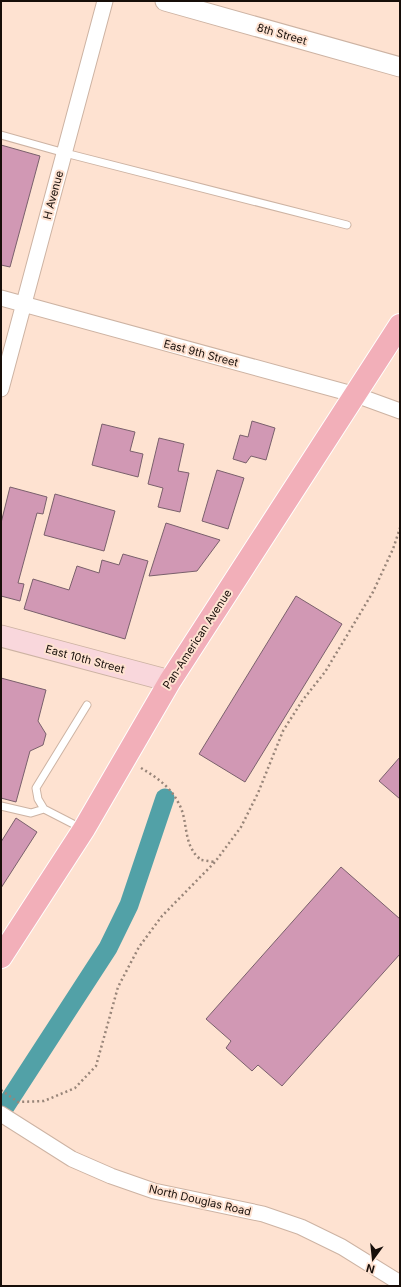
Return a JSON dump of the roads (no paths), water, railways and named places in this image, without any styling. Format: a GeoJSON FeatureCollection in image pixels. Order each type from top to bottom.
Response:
{"type":"FeatureCollection","features":[{"type":"Feature","properties":{"kind":"main road","name":"Pan-American Avenue"},"geometry":{"type":"LineString","coordinates":[[1,957],[84,829],[170,681],[400,325]]}},
{"type":"Feature","properties":{"kind":"main road","name":"East 10th Street"},"geometry":{"type":"LineString","coordinates":[[1,636],[170,681]]}},
{"type":"Feature","properties":{"kind":"street","name":"H Avenue"},"geometry":{"type":"LineString","coordinates":[[1,389],[105,1]]}},
{"type":"Feature","properties":{"kind":"street","name":"8th Street"},"geometry":{"type":"LineString","coordinates":[[165,1],[400,67]]}},
{"type":"Feature","properties":{"kind":"street","name":"East 9th Street"},"geometry":{"type":"LineString","coordinates":[[1,298],[356,395],[400,411]]}},
{"type":"Feature","properties":{"kind":"street","name":"North Douglas Road"},"geometry":{"type":"LineString","coordinates":[[6,1117],[72,1159],[111,1176],[154,1191],[263,1214],[301,1227],[342,1247],[400,1283]]}},
{"type":"Feature","properties":{"kind":"lane"},"geometry":{"type":"LineString","coordinates":[[1,135],[64,153],[346,225]]}},
{"type":"Feature","properties":{"kind":"lane"},"geometry":{"type":"LineString","coordinates":[[84,829],[44,809],[38,799],[36,788],[87,705]]}},
{"type":"Feature","properties":{"kind":"lane"},"geometry":{"type":"LineString","coordinates":[[1,806],[31,813],[44,809]]}},
{"type":"Feature","properties":{"kind":"waterway"},"geometry":{"type":"LineString","coordinates":[[1,1113],[108,948],[129,905],[165,798]]}}]}
